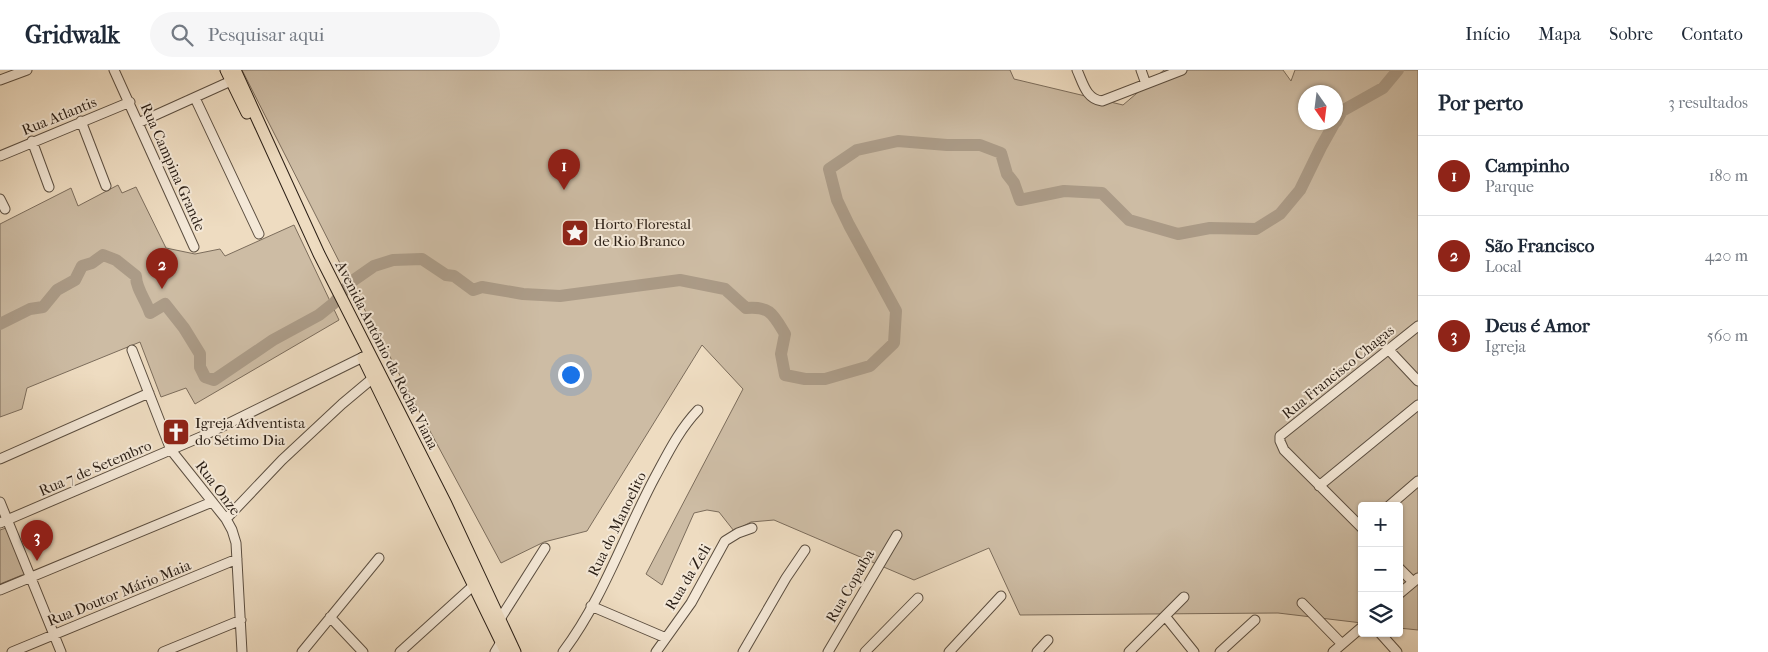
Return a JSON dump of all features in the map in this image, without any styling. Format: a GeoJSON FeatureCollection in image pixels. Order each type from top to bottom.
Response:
{"type":"FeatureCollection","features":[{"type":"Feature","properties":{"kind":"main road","name":"Avenida Antônio da Rocha Viana"},"geometry":{"type":"LineString","coordinates":[[226,70],[233,75],[317,255],[446,504],[515,652]]}},
{"type":"Feature","properties":{"kind":"main road","name":"Avenida Antônio da Rocha Viana"},"geometry":{"type":"LineString","coordinates":[[341,304],[363,358],[474,584],[501,649]]}},
{"type":"Feature","properties":{"kind":"street"},"geometry":{"type":"LineString","coordinates":[[0,80],[27,70]]}},
{"type":"Feature","properties":{"kind":"street","name":"Rua Campina Grande"},"geometry":{"type":"LineString","coordinates":[[114,70],[194,247]]}},
{"type":"Feature","properties":{"kind":"street"},"geometry":{"type":"LineString","coordinates":[[1077,70],[1092,98],[1102,100],[1182,70]]}},
{"type":"Feature","properties":{"kind":"street"},"geometry":{"type":"LineString","coordinates":[[1141,70],[1146,84]]}},
{"type":"Feature","properties":{"kind":"street"},"geometry":{"type":"LineString","coordinates":[[138,122],[195,98],[233,75]]}},
{"type":"Feature","properties":{"kind":"street"},"geometry":{"type":"LineString","coordinates":[[195,98],[259,234]]}},
{"type":"Feature","properties":{"kind":"street","name":"Rua Atlantis"},"geometry":{"type":"LineString","coordinates":[[0,156],[32,141],[130,102]]}},
{"type":"Feature","properties":{"kind":"street"},"geometry":{"type":"LineString","coordinates":[[81,121],[106,186]]}},
{"type":"Feature","properties":{"kind":"street"},"geometry":{"type":"LineString","coordinates":[[32,141],[49,187]]}},
{"type":"Feature","properties":{"kind":"street"},"geometry":{"type":"LineString","coordinates":[[0,199],[5,209]]}},
{"type":"Feature","properties":{"kind":"street","name":"Rua Francisco Chagas"},"geometry":{"type":"LineString","coordinates":[[1319,486],[1284,450],[1280,436],[1418,326]]}},
{"type":"Feature","properties":{"kind":"street"},"geometry":{"type":"LineString","coordinates":[[1388,349],[1418,381]]}},
{"type":"Feature","properties":{"kind":"street","name":"Rua Onze"},"geometry":{"type":"LineString","coordinates":[[132,350],[172,450],[226,519],[232,530],[236,544],[242,620],[242,652]]}},
{"type":"Feature","properties":{"kind":"street","name":"Rua 7 de Setembro"},"geometry":{"type":"LineString","coordinates":[[3,522],[203,436],[363,358]]}},
{"type":"Feature","properties":{"kind":"street"},"geometry":{"type":"LineString","coordinates":[[226,519],[282,460],[373,378]]}},
{"type":"Feature","properties":{"kind":"street"},"geometry":{"type":"LineString","coordinates":[[0,459],[148,393]]}},
{"type":"Feature","properties":{"kind":"street"},"geometry":{"type":"LineString","coordinates":[[1358,524],[1319,486],[1418,405]]}},
{"type":"Feature","properties":{"kind":"street","name":"Rua do Manoelito"},"geometry":{"type":"LineString","coordinates":[[563,652],[578,631],[608,576],[668,450],[687,421],[698,410]]}},
{"type":"Feature","properties":{"kind":"street"},"geometry":{"type":"LineString","coordinates":[[1394,502],[1418,481]]}},
{"type":"Feature","properties":{"kind":"street"},"geometry":{"type":"LineString","coordinates":[[0,502],[3,522],[31,576],[61,652]]}},
{"type":"Feature","properties":{"kind":"street"},"geometry":{"type":"LineString","coordinates":[[0,590],[212,502]]}},
{"type":"Feature","properties":{"kind":"street","name":"Rua da Zeli"},"geometry":{"type":"LineString","coordinates":[[656,652],[691,603],[724,541],[752,528]]}},
{"type":"Feature","properties":{"kind":"street","name":"Rua Copaíba"},"geometry":{"type":"LineString","coordinates":[[828,652],[897,535]]}},
{"type":"Feature","properties":{"kind":"street"},"geometry":{"type":"LineString","coordinates":[[500,619],[545,548]]}},
{"type":"Feature","properties":{"kind":"street"},"geometry":{"type":"LineString","coordinates":[[743,652],[786,578],[805,550]]}},
{"type":"Feature","properties":{"kind":"street"},"geometry":{"type":"LineString","coordinates":[[302,652],[379,558]]}},
{"type":"Feature","properties":{"kind":"street","name":"Rua Doutor Mário Maia"},"geometry":{"type":"LineString","coordinates":[[12,652],[237,559]]}},
{"type":"Feature","properties":{"kind":"street"},"geometry":{"type":"LineString","coordinates":[[1401,592],[1415,580],[1403,571]]}},
{"type":"Feature","properties":{"kind":"street"},"geometry":{"type":"LineString","coordinates":[[400,652],[474,584]]}},
{"type":"Feature","properties":{"kind":"street"},"geometry":{"type":"LineString","coordinates":[[949,652],[1001,596]]}},
{"type":"Feature","properties":{"kind":"street"},"geometry":{"type":"LineString","coordinates":[[1129,652],[1184,597]]}},
{"type":"Feature","properties":{"kind":"street"},"geometry":{"type":"LineString","coordinates":[[866,652],[918,598]]}},
{"type":"Feature","properties":{"kind":"street"},"geometry":{"type":"LineString","coordinates":[[1302,603],[1342,644]]}},
{"type":"Feature","properties":{"kind":"street"},"geometry":{"type":"LineString","coordinates":[[591,606],[666,638]]}},
{"type":"Feature","properties":{"kind":"street"},"geometry":{"type":"LineString","coordinates":[[1165,616],[1194,652]]}},
{"type":"Feature","properties":{"kind":"street"},"geometry":{"type":"LineString","coordinates":[[330,617],[363,652]]}},
{"type":"Feature","properties":{"kind":"street"},"geometry":{"type":"LineString","coordinates":[[163,652],[242,620]]}},
{"type":"Feature","properties":{"kind":"street"},"geometry":{"type":"LineString","coordinates":[[1220,652],[1255,620]]}},
{"type":"Feature","properties":{"kind":"street"},"geometry":{"type":"LineString","coordinates":[[1333,652],[1358,630]]}},
{"type":"Feature","properties":{"kind":"street"},"geometry":{"type":"LineString","coordinates":[[1384,637],[1397,652]]}},
{"type":"Feature","properties":{"kind":"street"},"geometry":{"type":"LineString","coordinates":[[1037,652],[1048,640]]}},
{"type":"Feature","properties":{"kind":"shaded area"},"geometry":{"type":"Polygon","coordinates":[[[242,70],[1010,70],[1014,79],[1123,105],[1164,70],[1283,70],[1291,81],[1295,70],[1418,70],[1418,630],[1403,628],[1403,502],[1358,502],[1358,623],[1278,613],[1020,615],[989,548],[914,580],[774,520],[751,522],[734,531],[719,512],[707,510],[694,513],[662,585],[646,574],[743,389],[702,345],[587,531],[544,542],[501,563],[347,277],[242,70]]]}},
{"type":"Feature","properties":{"kind":"shaded area"},"geometry":{"type":"Polygon","coordinates":[[[118,185],[122,193],[136,187],[166,248],[195,254],[220,249],[225,256],[294,225],[339,320],[195,404],[186,388],[161,397],[140,342],[27,388],[22,409],[0,417],[0,224],[71,188],[78,206],[118,185]]]}},
{"type":"Feature","properties":{"kind":"shaded area"},"geometry":{"type":"Polygon","coordinates":[[[9,527],[27,573],[0,584],[0,530],[9,527]]]}},
{"type":"Feature","properties":{"kind":"waterway"},"geometry":{"type":"LineString","coordinates":[[1343,110],[1383,88],[1398,70]]}},
{"type":"Feature","properties":{"kind":"waterway"},"geometry":{"type":"LineString","coordinates":[[0,324],[30,309],[43,307],[57,290],[75,280],[82,266],[92,263],[103,255],[116,260],[136,276],[136,281],[150,313],[165,304],[184,328],[200,354],[200,367],[205,377],[214,380],[273,340],[319,315],[334,303],[351,282],[374,266],[393,260],[422,259],[446,275],[454,276],[473,290],[482,287],[523,294],[560,296],[680,280],[725,289],[746,308],[761,308],[774,316],[785,334],[781,354],[785,375],[805,379],[825,379],[870,366],[894,343],[896,311],[837,200],[829,169],[857,150],[898,141],[947,145],[980,145],[1001,153],[1007,174],[1014,183],[1020,200],[1064,191],[1102,193],[1129,220],[1178,234],[1210,228],[1256,229],[1280,214],[1300,190],[1331,130]]}},
{"type":"Feature","properties":{"kind":"place","name":"Campinho"},"geometry":{"type":"Point","coordinates":[564,190]}},
{"type":"Feature","properties":{"kind":"place","name":"Horto Florestal de Rio Branco"},"geometry":{"type":"Point","coordinates":[575,233]}},
{"type":"Feature","properties":{"kind":"place","name":"São Francisco"},"geometry":{"type":"Point","coordinates":[162,289]}},
{"type":"Feature","properties":{"kind":"place","name":"Igreja Adventista do Sétimo Dia"},"geometry":{"type":"Point","coordinates":[176,432]}},
{"type":"Feature","properties":{"kind":"place","name":"Deus é Amor"},"geometry":{"type":"Point","coordinates":[37,561]}}]}
